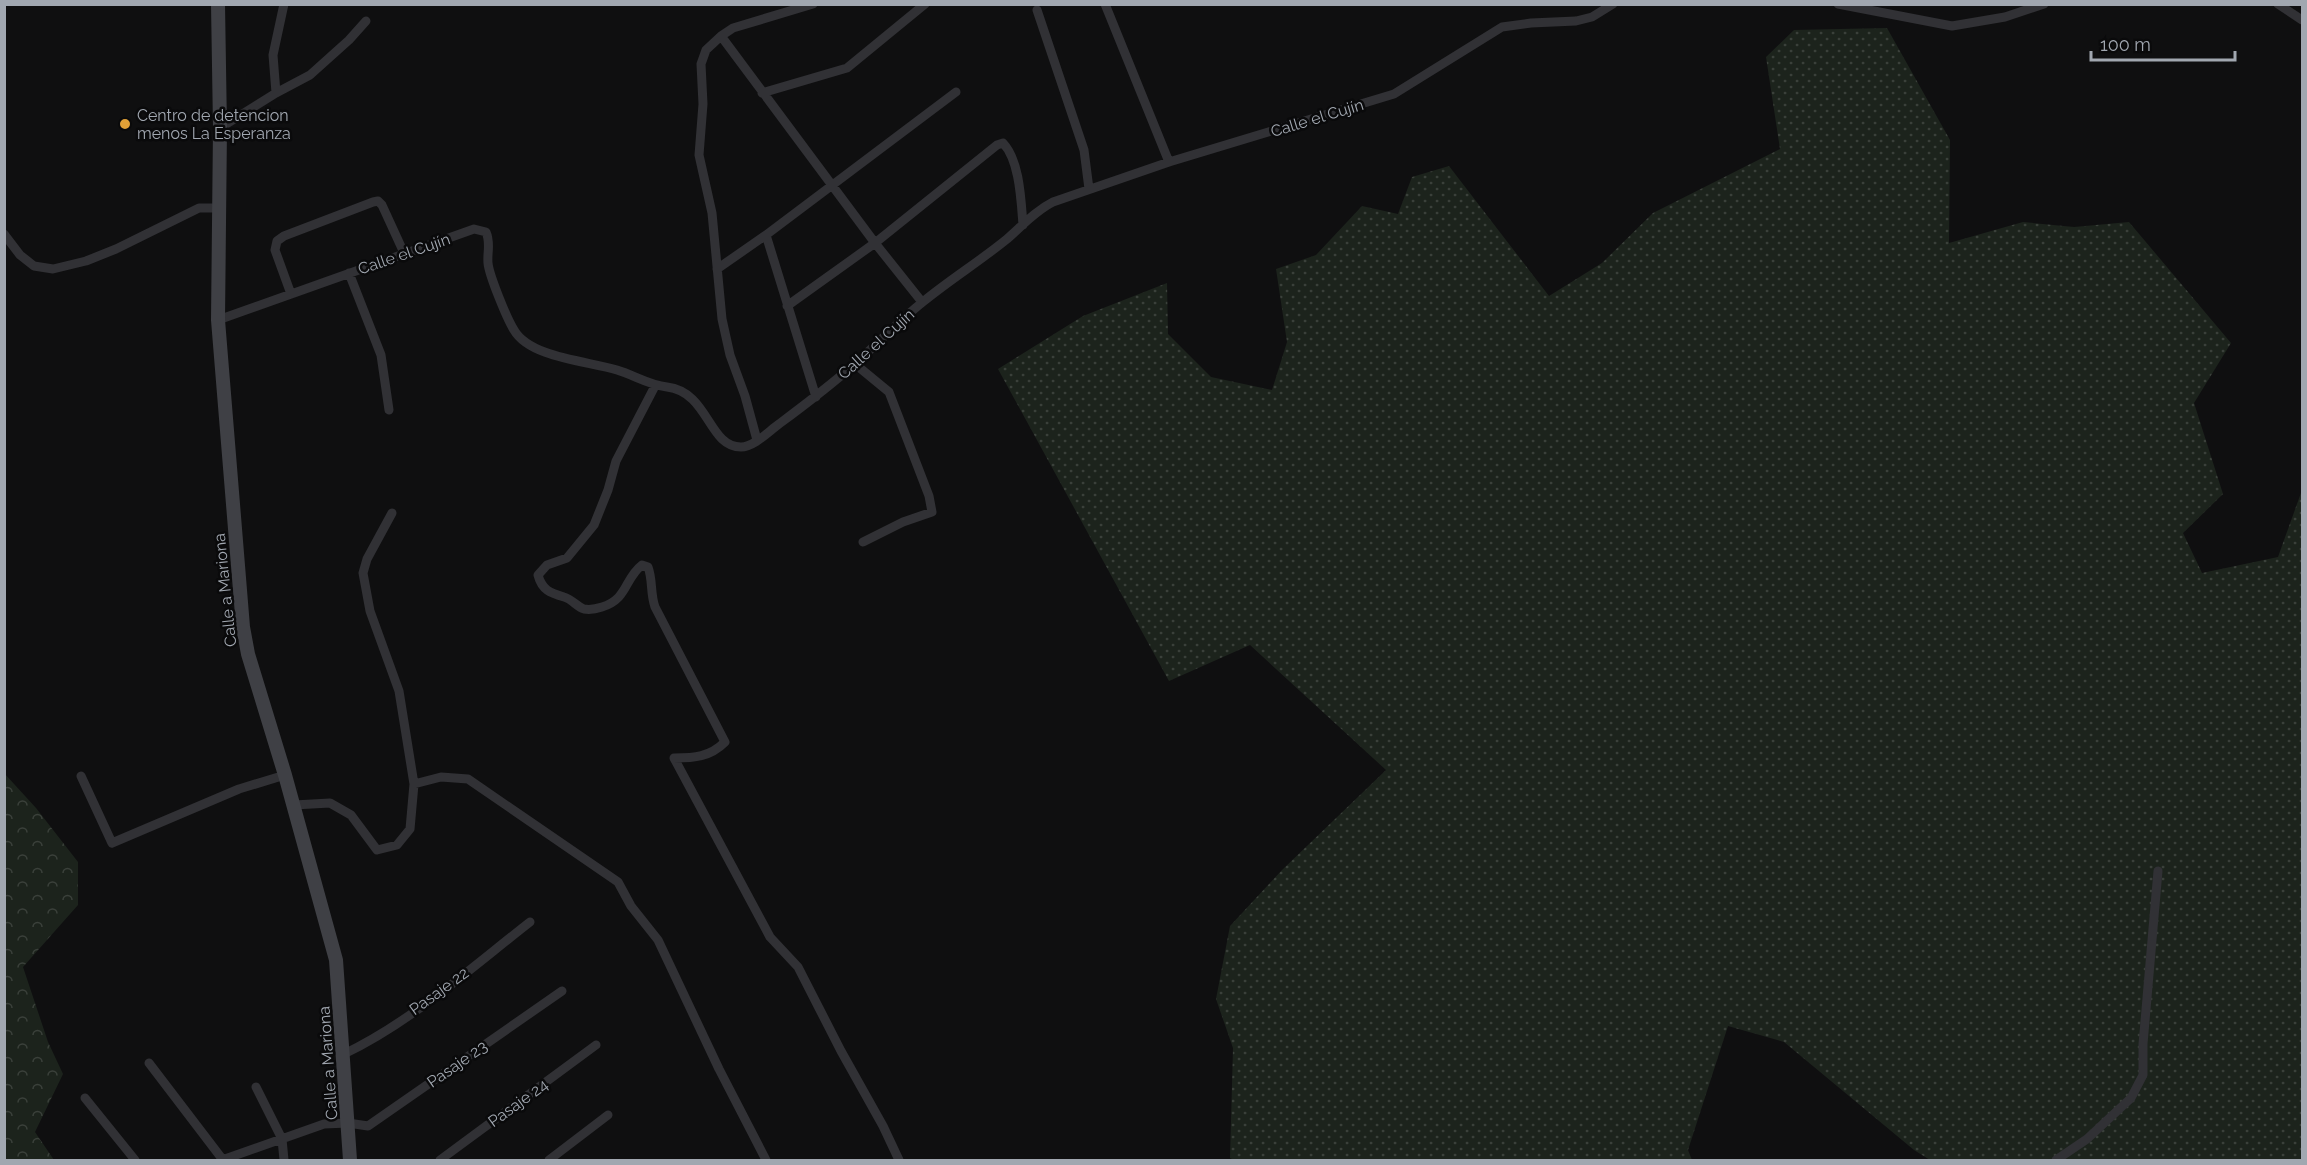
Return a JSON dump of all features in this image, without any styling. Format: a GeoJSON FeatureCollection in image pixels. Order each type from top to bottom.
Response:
{"type":"FeatureCollection","features":[{"type":"Feature","properties":{"kind":"main road","name":"Calle a Mariona"},"geometry":{"type":"LineString","coordinates":[[218,4],[220,128],[218,320],[243,627],[248,654],[294,805],[314,886],[336,960],[350,1161]]}},
{"type":"Feature","properties":{"kind":"street"},"geometry":{"type":"LineString","coordinates":[[276,93],[273,55],[284,4]]}},
{"type":"Feature","properties":{"kind":"street"},"geometry":{"type":"LineString","coordinates":[[757,440],[745,396],[730,355],[722,319],[712,213],[699,155],[703,105],[701,64],[706,50],[733,28],[813,4]]}},
{"type":"Feature","properties":{"kind":"street"},"geometry":{"type":"LineString","coordinates":[[762,93],[847,68],[925,4]]}},
{"type":"Feature","properties":{"kind":"street"},"geometry":{"type":"LineString","coordinates":[[1105,4],[1169,162]]}},
{"type":"Feature","properties":{"kind":"street","name":"Calle el Cujín"},"geometry":{"type":"LineString","coordinates":[[218,320],[474,229],[486,232],[490,240],[488,264],[513,330],[521,340],[554,357],[567,357],[617,370],[655,386],[677,388],[694,399],[712,426],[730,444],[743,447],[757,440],[816,397],[922,302],[1023,225],[1040,209],[1089,189],[1169,162],[1395,94],[1502,27],[1576,21],[1593,16],[1613,4]]}},
{"type":"Feature","properties":{"kind":"street"},"geometry":{"type":"LineString","coordinates":[[1839,4],[1934,25],[1952,26],[2005,17],[2044,4]]}},
{"type":"Feature","properties":{"kind":"street"},"geometry":{"type":"LineString","coordinates":[[2277,4],[2302,20]]}},
{"type":"Feature","properties":{"kind":"street"},"geometry":{"type":"LineString","coordinates":[[1037,10],[1084,150],[1089,189]]}},
{"type":"Feature","properties":{"kind":"street"},"geometry":{"type":"LineString","coordinates":[[220,128],[310,75],[349,40],[366,21]]}},
{"type":"Feature","properties":{"kind":"street"},"geometry":{"type":"LineString","coordinates":[[721,36],[875,243],[922,302]]}},
{"type":"Feature","properties":{"kind":"street"},"geometry":{"type":"LineString","coordinates":[[717,269],[766,236],[956,92]]}},
{"type":"Feature","properties":{"kind":"street"},"geometry":{"type":"LineString","coordinates":[[787,306],[875,243],[997,144],[1004,143],[1008,148],[1019,183],[1023,225]]}},
{"type":"Feature","properties":{"kind":"street"},"geometry":{"type":"LineString","coordinates":[[291,294],[275,250],[277,241],[284,236],[373,202],[378,201],[382,205],[404,253]]}},
{"type":"Feature","properties":{"kind":"street"},"geometry":{"type":"LineString","coordinates":[[4,234],[20,255],[34,266],[53,269],[86,261],[116,249],[199,208],[218,208]]}},
{"type":"Feature","properties":{"kind":"street"},"geometry":{"type":"LineString","coordinates":[[766,236],[816,397]]}},
{"type":"Feature","properties":{"kind":"street"},"geometry":{"type":"LineString","coordinates":[[350,273],[381,355],[388,411]]}},
{"type":"Feature","properties":{"kind":"street"},"geometry":{"type":"LineString","coordinates":[[855,364],[889,392],[929,496],[932,512],[903,522],[863,542]]}},
{"type":"Feature","properties":{"kind":"street"},"geometry":{"type":"LineString","coordinates":[[655,386],[616,460],[608,490],[594,525],[567,558],[547,566],[538,575],[540,585],[550,593],[568,598],[582,609],[593,609],[614,604],[627,589],[634,571],[642,565],[648,567],[652,577],[651,594],[655,607],[725,742],[717,750],[698,758],[674,758],[770,937],[798,967],[883,1126],[899,1161]]}},
{"type":"Feature","properties":{"kind":"street"},"geometry":{"type":"LineString","coordinates":[[294,805],[330,803],[351,815],[377,850],[397,845],[410,829],[414,784],[399,691],[370,611],[363,573],[392,513]]}},
{"type":"Feature","properties":{"kind":"street"},"geometry":{"type":"LineString","coordinates":[[81,776],[112,843],[239,789],[285,775]]}},
{"type":"Feature","properties":{"kind":"street"},"geometry":{"type":"LineString","coordinates":[[414,784],[441,777],[468,779],[618,882],[632,906],[658,940],[719,1069],[766,1161]]}},
{"type":"Feature","properties":{"kind":"street"},"geometry":{"type":"LineString","coordinates":[[2056,1161],[2087,1139],[2132,1098],[2144,1075],[2143,1044],[2158,871]]}},
{"type":"Feature","properties":{"kind":"street","name":"Pasaje 22"},"geometry":{"type":"LineString","coordinates":[[344,1054],[363,1045],[435,996],[530,922]]}},
{"type":"Feature","properties":{"kind":"street","name":"Pasaje 23"},"geometry":{"type":"LineString","coordinates":[[223,1160],[324,1124],[348,1123],[368,1126],[562,991]]}},
{"type":"Feature","properties":{"kind":"street","name":"Pasaje 24"},"geometry":{"type":"LineString","coordinates":[[440,1161],[596,1045]]}},
{"type":"Feature","properties":{"kind":"street"},"geometry":{"type":"LineString","coordinates":[[149,1063],[223,1160]]}},
{"type":"Feature","properties":{"kind":"street"},"geometry":{"type":"LineString","coordinates":[[256,1087],[282,1139],[284,1161]]}},
{"type":"Feature","properties":{"kind":"street"},"geometry":{"type":"LineString","coordinates":[[85,1098],[135,1161]]}},
{"type":"Feature","properties":{"kind":"street"},"geometry":{"type":"LineString","coordinates":[[549,1161],[608,1115]]}},
{"type":"Feature","properties":{"kind":"green space"},"geometry":{"type":"Polygon","coordinates":[[[1887,28],[1950,140],[1949,243],[2023,222],[2074,227],[2129,222],[2231,343],[2194,403],[2223,494],[2183,533],[2202,573],[2278,557],[2302,490],[2302,1160],[1930,1160],[1914,1150],[1784,1042],[1728,1026],[1688,1150],[1692,1160],[1234,1160],[1230,1158],[1233,1048],[1216,999],[1230,926],[1282,870],[1386,770],[1250,645],[1169,681],[998,369],[1083,316],[1167,283],[1168,334],[1211,377],[1272,390],[1287,342],[1276,269],[1316,255],[1362,206],[1398,214],[1412,177],[1449,166],[1549,296],[1602,263],[1653,213],[1780,149],[1766,57],[1794,30],[1887,28]]]}},
{"type":"Feature","properties":{"kind":"green space"},"geometry":{"type":"Polygon","coordinates":[[[4,773],[36,808],[78,862],[78,905],[23,967],[48,1042],[63,1074],[35,1132],[54,1160],[5,1160],[4,773]]]}},
{"type":"Feature","properties":{"kind":"place","name":"Centro de detencion menos La Esperanza"},"geometry":{"type":"Point","coordinates":[125,124]}}]}
